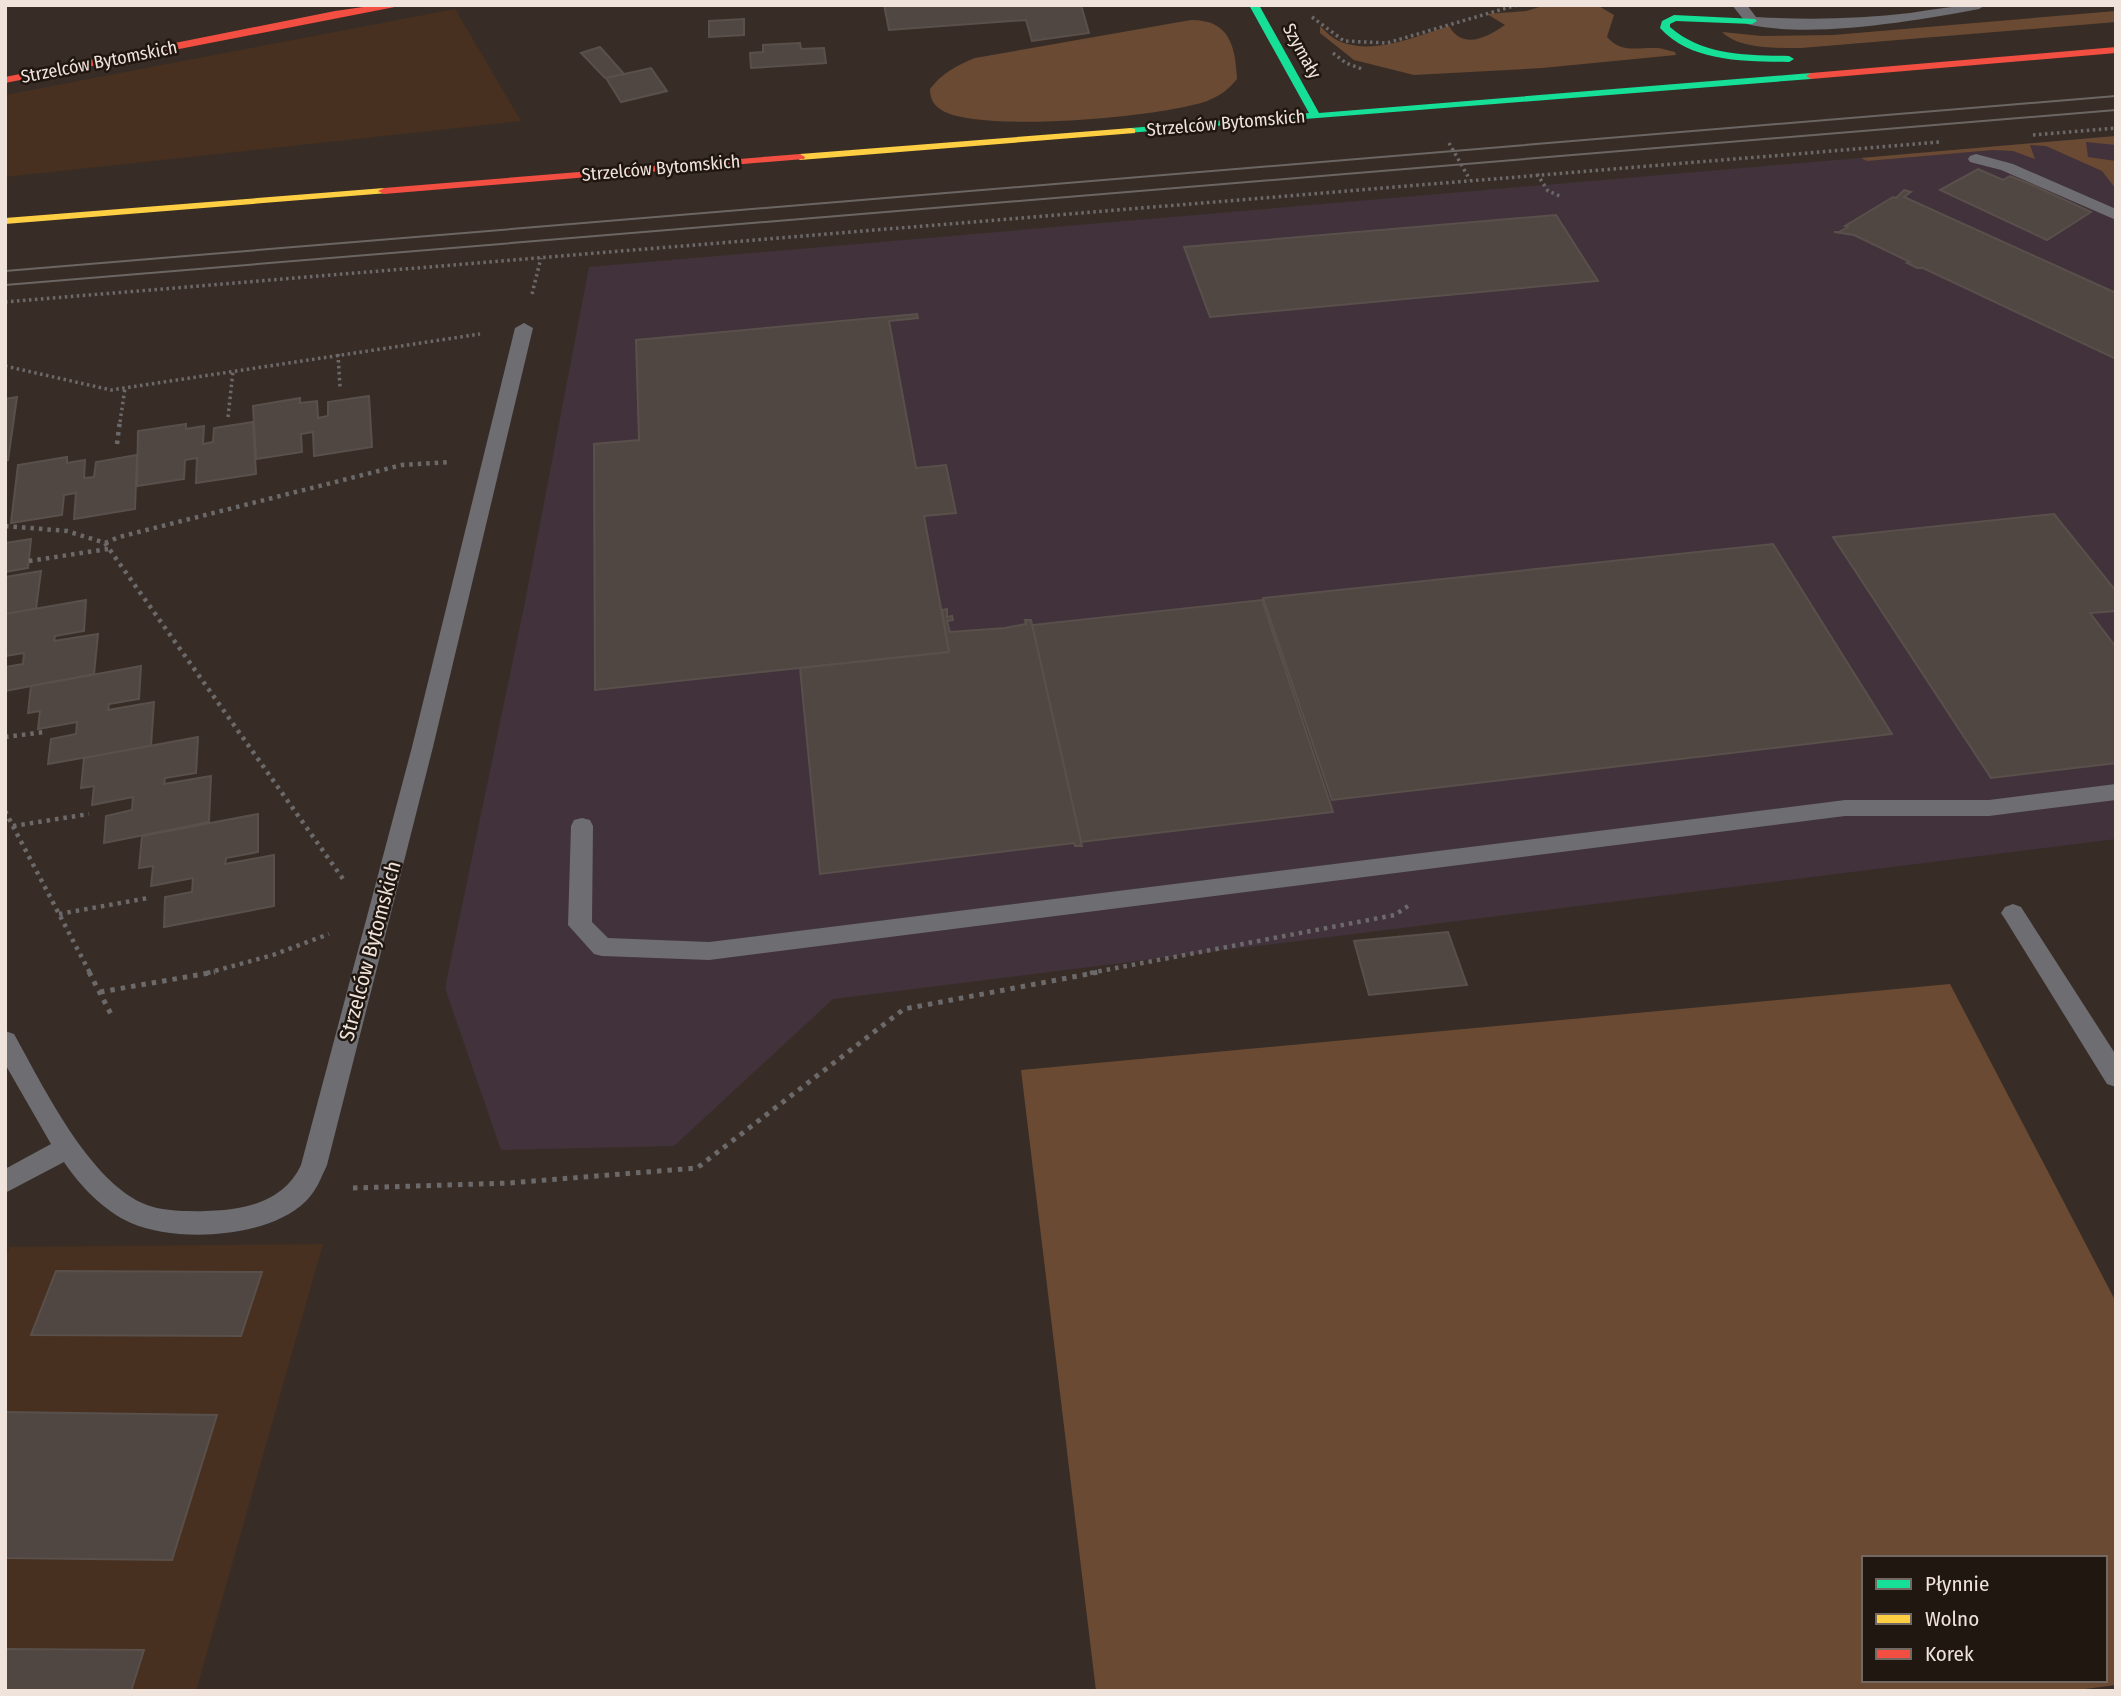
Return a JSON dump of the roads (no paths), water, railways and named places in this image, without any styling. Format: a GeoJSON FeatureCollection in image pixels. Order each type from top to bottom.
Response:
{"type":"FeatureCollection","features":[{"type":"Feature","properties":{"kind":"main road","name":"Strzelców Bytomskich"},"geometry":{"type":"LineString","coordinates":[[5,80],[335,14],[400,5]]}},
{"type":"Feature","properties":{"kind":"main road","name":"Szymały"},"geometry":{"type":"LineString","coordinates":[[1254,5],[1316,116]]}},
{"type":"Feature","properties":{"kind":"main road"},"geometry":{"type":"LineString","coordinates":[[1752,21],[1674,18],[1665,23],[1664,28],[1677,40],[1718,52],[1762,59],[1806,58]]}},
{"type":"Feature","properties":{"kind":"main road"},"geometry":{"type":"LineString","coordinates":[[1944,47],[2028,56],[2116,50]]}},
{"type":"Feature","properties":{"kind":"main road","name":"Strzelców Bytomskich"},"geometry":{"type":"LineString","coordinates":[[5,221],[1767,80],[2028,56]]}},
{"type":"Feature","properties":{"kind":"lane"},"geometry":{"type":"LineString","coordinates":[[1739,5],[1752,21],[1797,24],[1910,17],[1979,5]]}},
{"type":"Feature","properties":{"kind":"lane"},"geometry":{"type":"LineString","coordinates":[[1976,159],[2007,167],[2116,215]]}},
{"type":"Feature","properties":{"kind":"lane","name":"Strzelców Bytomskich"},"geometry":{"type":"LineString","coordinates":[[5,1041],[68,1147],[100,1185],[140,1216],[215,1223],[251,1219],[278,1206],[300,1189],[314,1166],[373,922],[494,458],[524,328]]}},
{"type":"Feature","properties":{"kind":"lane"},"geometry":{"type":"LineString","coordinates":[[582,826],[580,925],[602,947],[709,951],[1845,808],[1989,808],[2116,792]]}},
{"type":"Feature","properties":{"kind":"lane"},"geometry":{"type":"LineString","coordinates":[[2013,914],[2116,1077]]}},
{"type":"Feature","properties":{"kind":"lane"},"geometry":{"type":"LineString","coordinates":[[5,1182],[68,1147]]}},
{"type":"Feature","properties":{"kind":"tram line"},"geometry":{"type":"LineString","coordinates":[[5,271],[2116,96]]}},
{"type":"Feature","properties":{"kind":"tram line"},"geometry":{"type":"LineString","coordinates":[[5,285],[2116,110]]}}]}
